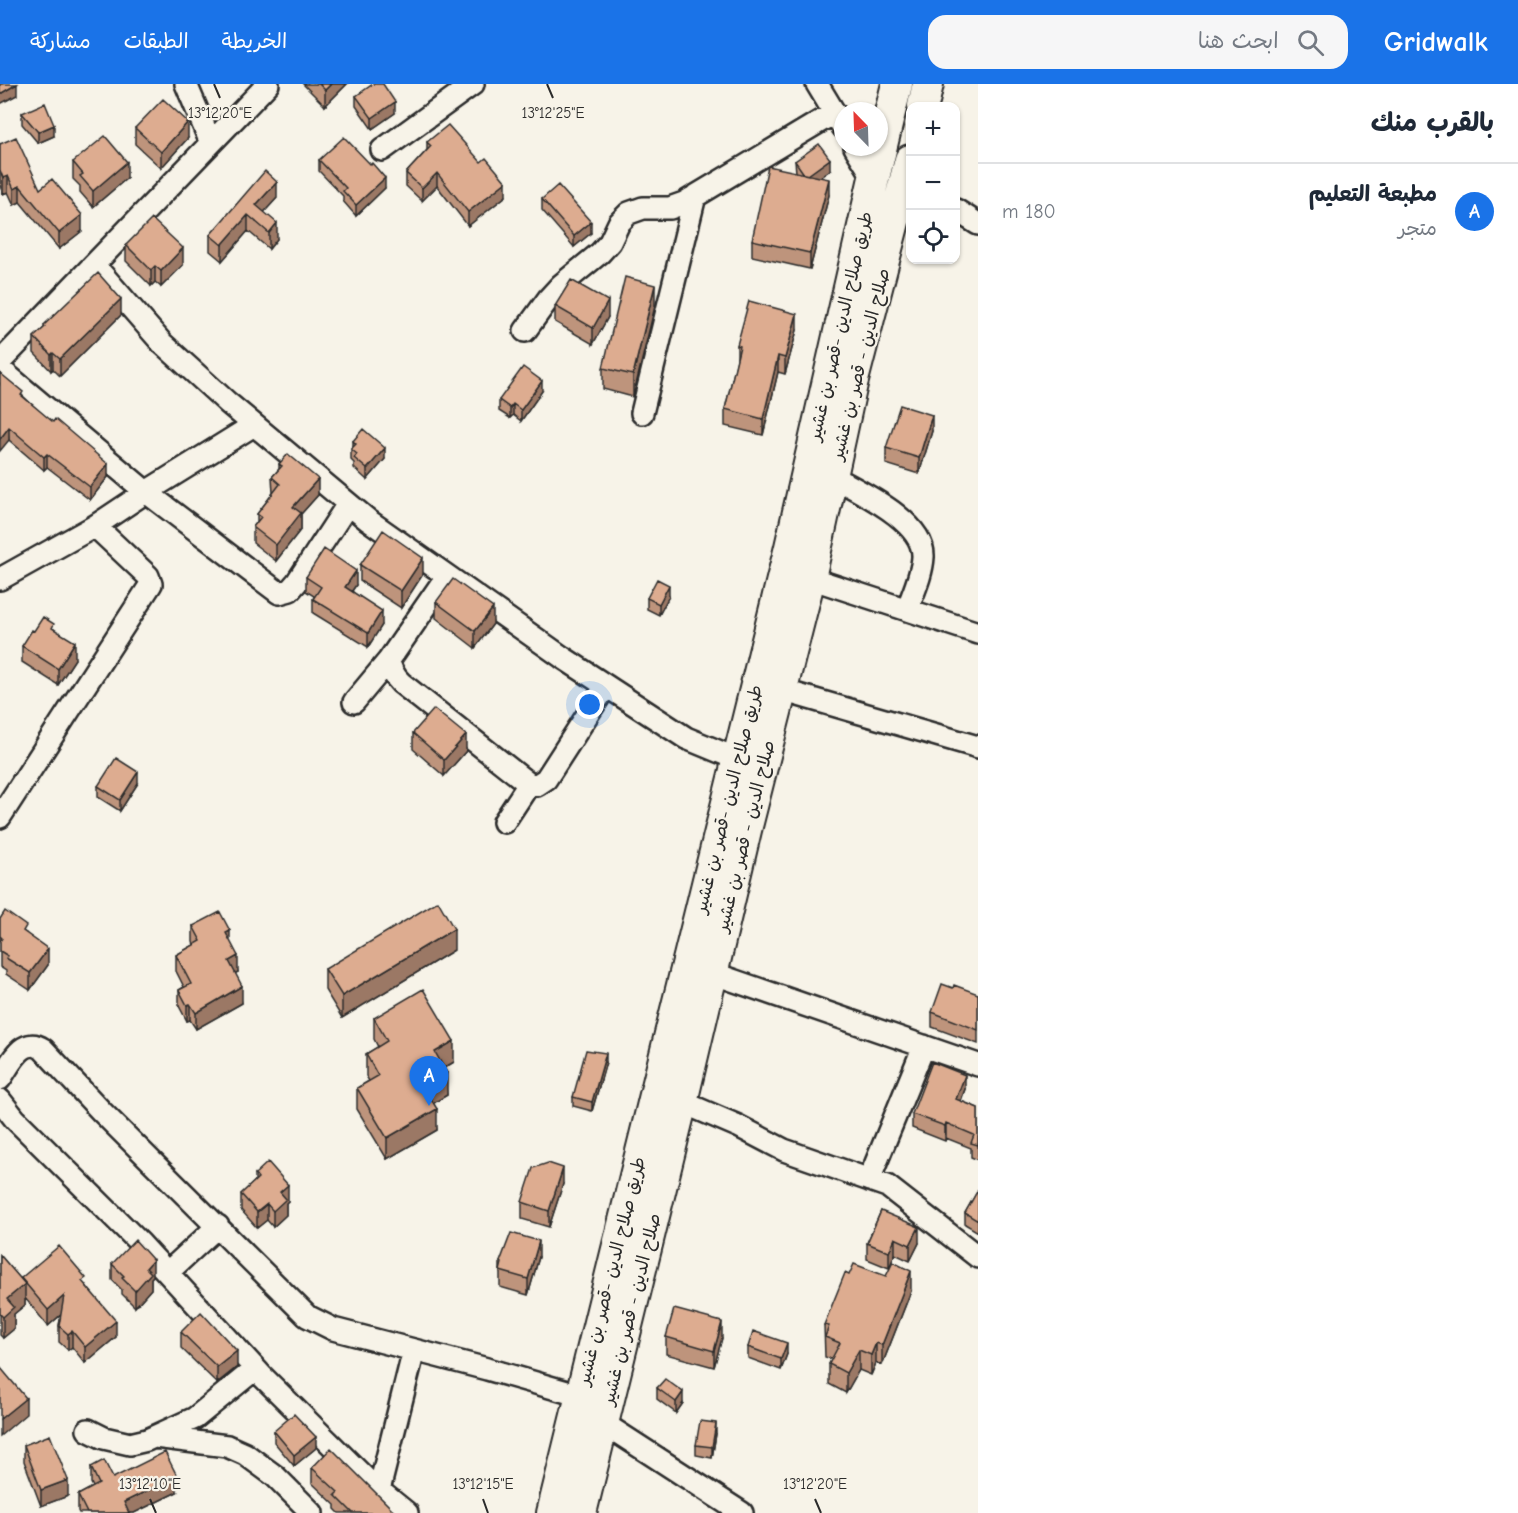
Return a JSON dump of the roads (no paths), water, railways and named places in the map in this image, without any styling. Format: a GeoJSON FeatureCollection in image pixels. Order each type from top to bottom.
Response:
{"type":"FeatureCollection","features":[{"type":"Feature","properties":{"kind":"highway","name":"طريق صلاح الدين -قصر بن غشير"},"geometry":{"type":"LineString","coordinates":[[552,1513],[792,535],[897,84]]}},
{"type":"Feature","properties":{"kind":"highway"},"geometry":{"type":"LineString","coordinates":[[924,102],[928,84]]}},
{"type":"Feature","properties":{"kind":"highway","name":"صلاح الدين - قصر بن غشير"},"geometry":{"type":"LineString","coordinates":[[581,1513],[810,578],[852,384],[906,186]]}},
{"type":"Feature","properties":{"kind":"highway"},"geometry":{"type":"LineString","coordinates":[[857,250],[886,258]]}},
{"type":"Feature","properties":{"kind":"street"},"geometry":{"type":"LineString","coordinates":[[186,84],[211,143]]}},
{"type":"Feature","properties":{"kind":"street"},"geometry":{"type":"LineString","coordinates":[[0,362],[268,84]]}},
{"type":"Feature","properties":{"kind":"street"},"geometry":{"type":"LineString","coordinates":[[382,150],[473,84]]}},
{"type":"Feature","properties":{"kind":"street"},"geometry":{"type":"LineString","coordinates":[[817,84],[834,112]]}},
{"type":"Feature","properties":{"kind":"street"},"geometry":{"type":"LineString","coordinates":[[525,332],[561,285],[610,242],[619,224],[629,213],[643,208],[670,208],[834,123]]}},
{"type":"Feature","properties":{"kind":"street"},"geometry":{"type":"LineString","coordinates":[[861,156],[874,178]]}},
{"type":"Feature","properties":{"kind":"street"},"geometry":{"type":"LineString","coordinates":[[642,413],[695,196]]}},
{"type":"Feature","properties":{"kind":"street"},"geometry":{"type":"LineString","coordinates":[[960,213],[978,224]]}},
{"type":"Feature","properties":{"kind":"street"},"geometry":{"type":"LineString","coordinates":[[94,265],[162,343],[348,504],[606,686],[686,738],[737,759]]}},
{"type":"Feature","properties":{"kind":"street"},"geometry":{"type":"LineString","coordinates":[[0,369],[146,492],[279,593],[290,590],[297,582],[348,504]]}},
{"type":"Feature","properties":{"kind":"street"},"geometry":{"type":"LineString","coordinates":[[4,580],[95,526],[254,424]]}},
{"type":"Feature","properties":{"kind":"street"},"geometry":{"type":"LineString","coordinates":[[832,476],[891,509],[911,530],[920,544],[924,554],[907,610]]}},
{"type":"Feature","properties":{"kind":"street"},"geometry":{"type":"LineString","coordinates":[[0,817],[151,584],[148,576],[95,526]]}},
{"type":"Feature","properties":{"kind":"street"},"geometry":{"type":"LineString","coordinates":[[354,702],[389,660],[447,576]]}},
{"type":"Feature","properties":{"kind":"street"},"geometry":{"type":"LineString","coordinates":[[810,578],[978,633]]}},
{"type":"Feature","properties":{"kind":"street"},"geometry":{"type":"LineString","coordinates":[[389,660],[395,677],[529,784],[537,785],[546,779],[606,686]]}},
{"type":"Feature","properties":{"kind":"street"},"geometry":{"type":"LineString","coordinates":[[781,690],[978,747]]}},
{"type":"Feature","properties":{"kind":"street"},"geometry":{"type":"LineString","coordinates":[[504,822],[529,784]]}},
{"type":"Feature","properties":{"kind":"street"},"geometry":{"type":"LineString","coordinates":[[712,972],[978,1065]]}},
{"type":"Feature","properties":{"kind":"street"},"geometry":{"type":"LineString","coordinates":[[0,1079],[21,1050],[30,1045],[37,1045],[307,1316],[333,1329],[581,1396]]}},
{"type":"Feature","properties":{"kind":"street"},"geometry":{"type":"LineString","coordinates":[[869,1180],[924,1046]]}},
{"type":"Feature","properties":{"kind":"street"},"geometry":{"type":"LineString","coordinates":[[0,1100],[15,1119],[168,1272],[255,1369],[379,1490],[407,1513]]}},
{"type":"Feature","properties":{"kind":"street"},"geometry":{"type":"LineString","coordinates":[[682,1102],[738,1126],[784,1150],[887,1186],[978,1257]]}},
{"type":"Feature","properties":{"kind":"street"},"geometry":{"type":"LineString","coordinates":[[168,1272],[218,1226]]}},
{"type":"Feature","properties":{"kind":"street"},"geometry":{"type":"LineString","coordinates":[[379,1490],[414,1350]]}},
{"type":"Feature","properties":{"kind":"street"},"geometry":{"type":"LineString","coordinates":[[88,1430],[104,1438],[130,1444],[155,1437],[195,1418],[255,1369]]}},
{"type":"Feature","properties":{"kind":"street"},"geometry":{"type":"LineString","coordinates":[[603,1423],[742,1513]]}},
{"type":"Feature","properties":{"kind":"street"},"geometry":{"type":"LineString","coordinates":[[155,1437],[227,1446],[245,1454],[275,1476],[312,1513]]}},
{"type":"Feature","properties":{"kind":"place","name":"مطبعة التعليم"},"geometry":{"type":"Point","coordinates":[429,1106]}}]}
